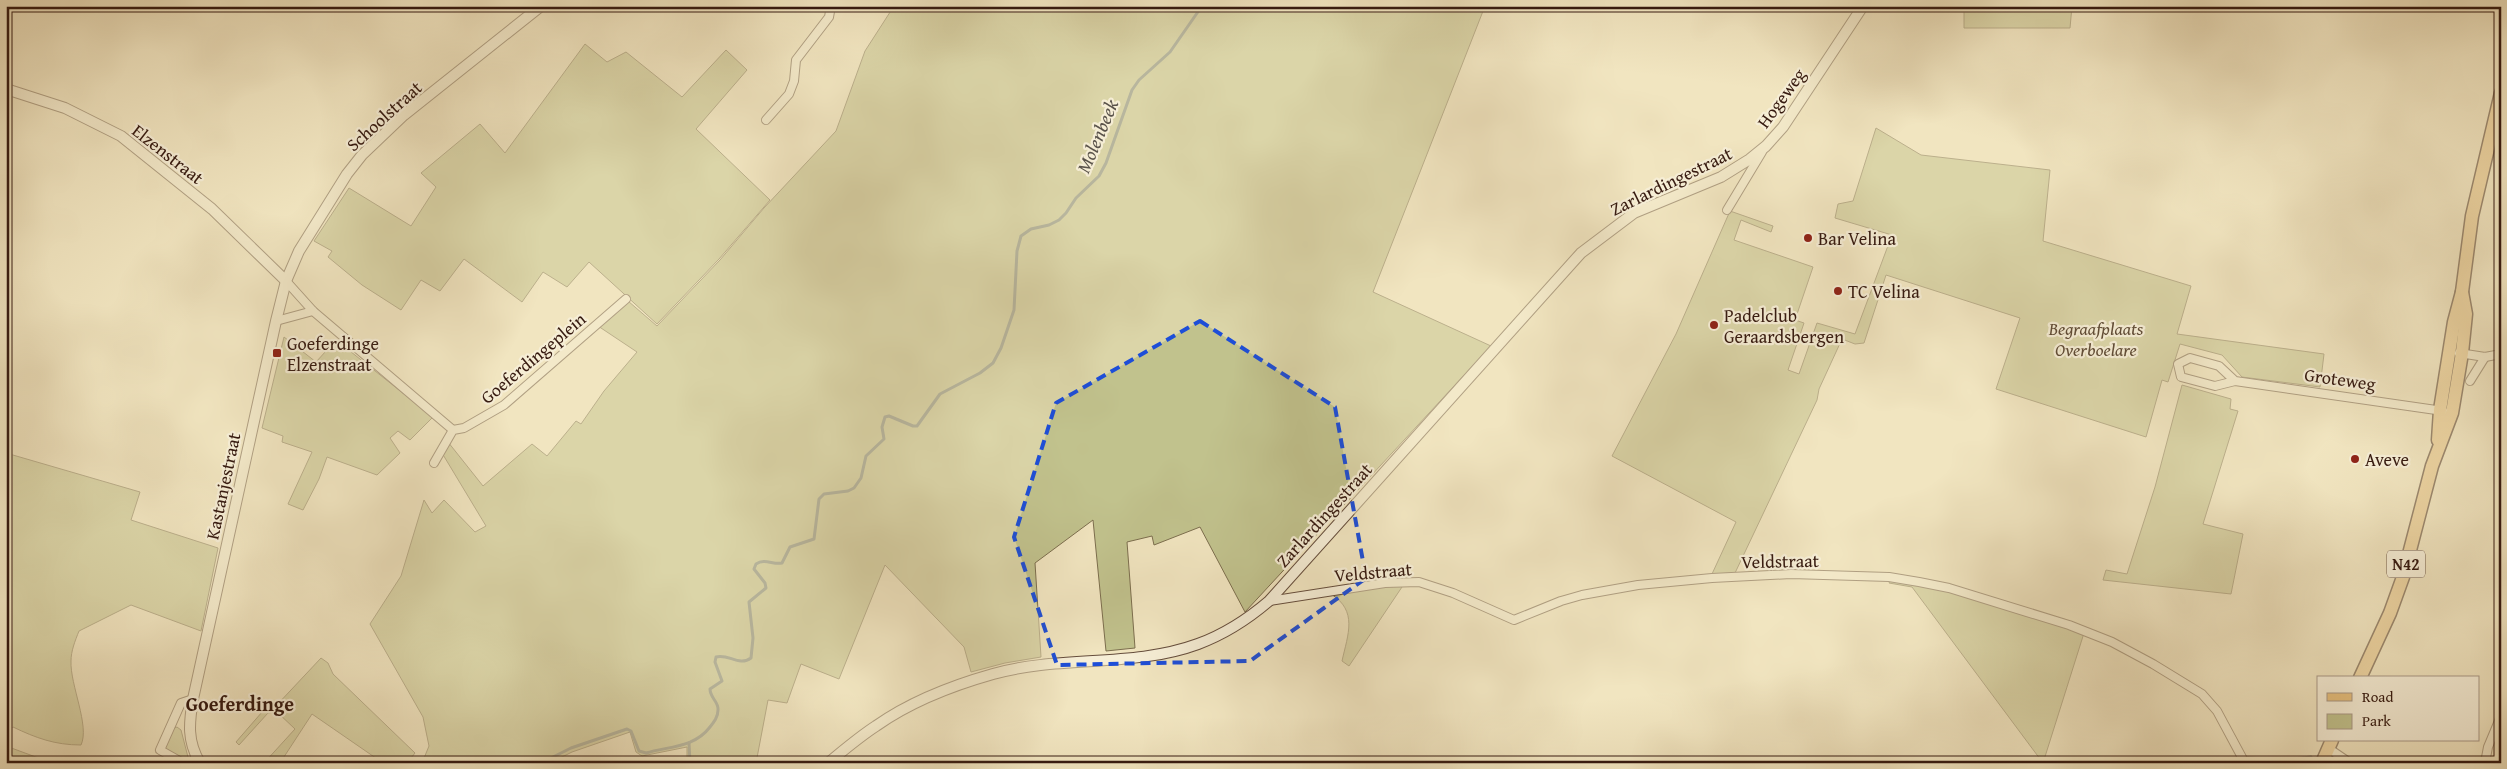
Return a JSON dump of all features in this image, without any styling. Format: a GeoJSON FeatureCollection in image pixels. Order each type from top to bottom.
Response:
{"type":"FeatureCollection","features":[{"type":"Feature","properties":{"kind":"main road","name":"N42"},"geometry":{"type":"LineString","coordinates":[[2361,676],[2390,613],[2403,577],[2446,412],[2456,352],[2454,322],[2462,292],[2472,216],[2501,93]]}},
{"type":"Feature","properties":{"kind":"main road"},"geometry":{"type":"LineString","coordinates":[[2322,763],[2330,744]]}},
{"type":"Feature","properties":{"kind":"street","name":"Schoolstraat"},"geometry":{"type":"LineString","coordinates":[[286,281],[304,243],[347,174],[362,155],[404,115],[541,6]]}},
{"type":"Feature","properties":{"kind":"street"},"geometry":{"type":"LineString","coordinates":[[766,120],[788,94],[794,81],[796,60],[829,17],[831,6]]}},
{"type":"Feature","properties":{"kind":"street","name":"Hogeweg"},"geometry":{"type":"LineString","coordinates":[[1727,210],[1766,146],[1783,128],[1863,6]]}},
{"type":"Feature","properties":{"kind":"street","name":"Elzenstraat"},"geometry":{"type":"LineString","coordinates":[[6,89],[65,108],[120,136],[212,209],[286,281]]}},
{"type":"Feature","properties":{"kind":"street","name":"Zarlardingestraat"},"geometry":{"type":"LineString","coordinates":[[828,763],[877,725],[939,693],[994,674],[1026,667],[1133,657],[1198,644],[1229,630],[1269,601],[1581,254],[1634,213],[1721,177],[1750,159],[1766,146]]}},
{"type":"Feature","properties":{"kind":"street"},"geometry":{"type":"LineString","coordinates":[[286,281],[313,311],[453,430],[434,463]]}},
{"type":"Feature","properties":{"kind":"street","name":"Kastanjestraat"},"geometry":{"type":"LineString","coordinates":[[200,763],[191,745],[188,728],[193,699],[286,281]]}},
{"type":"Feature","properties":{"kind":"street","name":"Goeferdingeplein"},"geometry":{"type":"LineString","coordinates":[[453,430],[464,428],[504,405],[626,299]]}},
{"type":"Feature","properties":{"kind":"street"},"geometry":{"type":"LineString","coordinates":[[276,321],[313,311]]}},
{"type":"Feature","properties":{"kind":"street"},"geometry":{"type":"LineString","coordinates":[[2456,352],[2485,357],[2501,354]]}},
{"type":"Feature","properties":{"kind":"street"},"geometry":{"type":"LineString","coordinates":[[2470,381],[2485,357]]}},
{"type":"Feature","properties":{"kind":"street","name":"Groteweg"},"geometry":{"type":"LineString","coordinates":[[2235,381],[2218,366],[2190,358],[2178,364],[2181,377],[2215,386],[2235,381],[2446,412]]}},
{"type":"Feature","properties":{"kind":"street","name":"Veldstraat"},"geometry":{"type":"LineString","coordinates":[[1269,601],[1385,583],[1419,582],[1453,592],[1508,620],[1514,620],[1560,601],[1638,585],[1791,574],[1889,577],[1950,588],[2069,625],[2112,642],[2202,694],[2218,711],[2245,763]]}},
{"type":"Feature","properties":{"kind":"street"},"geometry":{"type":"LineString","coordinates":[[183,763],[160,750],[181,703],[193,699]]}},
{"type":"Feature","properties":{"kind":"street"},"geometry":{"type":"LineString","coordinates":[[2485,763],[2488,747],[2501,716]]}},
{"type":"Feature","properties":{"kind":"street"},"geometry":{"type":"LineString","coordinates":[[2330,744],[2350,763]]}},
{"type":"Feature","properties":{"kind":"highlighted area"},"geometry":{"type":"Polygon","coordinates":[[[1200,321],[1335,407],[1366,578],[1250,661],[1057,665],[1014,537],[1056,403],[1200,321]]]}},
{"type":"Feature","properties":{"kind":"green space"},"geometry":{"type":"Polygon","coordinates":[[[894,6],[1485,6],[1373,292],[1491,346],[1245,612],[1200,527],[1154,545],[1152,536],[1127,542],[1135,648],[1106,651],[1093,520],[1035,563],[1041,657],[1005,663],[971,672],[964,647],[885,565],[839,679],[801,664],[787,703],[768,700],[756,763],[687,763],[687,747],[642,756],[636,752],[630,732],[572,752],[550,763],[422,763],[429,746],[423,717],[370,624],[401,576],[424,500],[432,513],[444,500],[475,532],[486,526],[442,453],[448,442],[483,486],[532,444],[547,456],[576,421],[581,424],[604,391],[637,352],[598,326],[628,301],[657,326],[720,260],[764,208],[836,131],[865,51],[894,6]]]}},
{"type":"Feature","properties":{"kind":"green space"},"geometry":{"type":"Polygon","coordinates":[[[1968,6],[2072,6],[2070,28],[1964,28],[1964,9],[1968,6]]]}},
{"type":"Feature","properties":{"kind":"green space"},"geometry":{"type":"Polygon","coordinates":[[[585,44],[607,62],[626,52],[682,97],[726,50],[747,70],[696,129],[770,200],[719,259],[657,324],[589,262],[567,287],[543,272],[522,302],[464,259],[440,291],[421,280],[401,310],[362,285],[328,257],[332,251],[314,241],[349,188],[411,226],[436,187],[421,173],[480,124],[505,153],[585,44]]]}},
{"type":"Feature","properties":{"kind":"green space","name":"Begraafplaats Overboelare"},"geometry":{"type":"Polygon","coordinates":[[[1876,128],[1921,155],[2050,170],[2043,241],[2191,286],[2177,334],[2324,354],[2320,387],[2242,377],[2222,355],[2180,344],[2168,382],[2162,380],[2146,437],[1996,389],[2020,318],[1886,275],[1864,343],[1855,344],[1842,339],[1819,389],[1817,400],[1735,573],[1712,574],[1736,522],[1612,456],[1676,334],[1730,211],[1773,226],[1771,232],[1741,220],[1734,240],[1813,267],[1795,320],[1804,323],[1788,370],[1799,374],[1817,323],[1855,334],[1892,235],[1835,218],[1838,204],[1853,201],[1876,128]]]}},
{"type":"Feature","properties":{"kind":"green space"},"geometry":{"type":"Polygon","coordinates":[[[284,337],[316,362],[336,340],[433,417],[410,440],[398,431],[390,438],[400,453],[377,475],[327,457],[319,479],[303,510],[288,504],[312,452],[282,442],[283,436],[262,428],[284,337]]]}},
{"type":"Feature","properties":{"kind":"green space"},"geometry":{"type":"Polygon","coordinates":[[[2182,385],[2231,399],[2230,409],[2238,411],[2203,524],[2243,534],[2231,594],[2103,580],[2106,570],[2127,574],[2155,487],[2182,385]]]}},
{"type":"Feature","properties":{"kind":"green space"},"geometry":{"type":"Polygon","coordinates":[[[6,453],[140,492],[131,520],[218,548],[201,631],[131,605],[79,631],[72,650],[71,661],[73,682],[82,716],[83,737],[81,745],[63,744],[46,740],[13,727],[6,734],[6,453]]]}},
{"type":"Feature","properties":{"kind":"green space"},"geometry":{"type":"Polygon","coordinates":[[[1891,579],[1954,591],[2084,633],[2043,763],[1912,587],[1889,583],[1891,579]]]}},
{"type":"Feature","properties":{"kind":"green space"},"geometry":{"type":"Polygon","coordinates":[[[1404,584],[1349,666],[1342,661],[1348,632],[1348,616],[1345,608],[1331,594],[1404,584]]]}},
{"type":"Feature","properties":{"kind":"green space"},"geometry":{"type":"Polygon","coordinates":[[[321,658],[328,663],[333,674],[415,753],[407,763],[383,763],[312,714],[280,763],[264,763],[295,729],[277,712],[268,713],[239,745],[236,742],[269,704],[275,707],[321,658]]]}},
{"type":"Feature","properties":{"kind":"green space"},"geometry":{"type":"Polygon","coordinates":[[[177,727],[181,730],[189,761],[167,751],[164,747],[174,728],[177,727]]]}},
{"type":"Feature","properties":{"kind":"green space"},"geometry":{"type":"Polygon","coordinates":[[[6,746],[52,763],[6,763],[6,746]]]}},
{"type":"Feature","properties":{"kind":"waterway","name":"Molenbeek"},"geometry":{"type":"LineString","coordinates":[[541,763],[571,748],[627,729],[631,731],[639,751],[646,753],[689,743],[704,734],[717,717],[717,705],[710,689],[722,681],[715,662],[716,657],[720,656],[738,661],[751,658],[753,638],[749,602],[766,588],[765,583],[754,569],[756,564],[759,562],[782,563],[790,547],[814,539],[819,499],[824,494],[848,491],[854,488],[861,478],[866,456],[884,439],[882,427],[885,417],[889,416],[917,426],[940,394],[980,373],[993,363],[1001,348],[1014,310],[1017,251],[1021,236],[1031,229],[1049,225],[1059,220],[1076,198],[1099,176],[1106,163],[1132,90],[1139,80],[1170,52],[1202,6]]}},
{"type":"Feature","properties":{"kind":"waterway","name":"Molenbeek"},"geometry":{"type":"LineString","coordinates":[[689,743],[690,763]]}},
{"type":"Feature","properties":{"kind":"waterway"},"geometry":{"type":"LineString","coordinates":[[2247,758],[2285,760],[2311,757]]}},
{"type":"Feature","properties":{"kind":"place","name":"Bar Velina"},"geometry":{"type":"Point","coordinates":[1808,238]}},
{"type":"Feature","properties":{"kind":"place","name":"TC Velina"},"geometry":{"type":"Point","coordinates":[1838,291]}},
{"type":"Feature","properties":{"kind":"place","name":"Padelclub Geraardsbergen"},"geometry":{"type":"Point","coordinates":[1714,325]}},
{"type":"Feature","properties":{"kind":"place","name":"Goeferdinge Elzenstraat"},"geometry":{"type":"Point","coordinates":[277,353]}},
{"type":"Feature","properties":{"kind":"place","name":"Aveve"},"geometry":{"type":"Point","coordinates":[2355,459]}},
{"type":"Feature","properties":{"kind":"district","name":"Goeferdinge"},"geometry":{"type":"Point","coordinates":[240,703]}}]}
